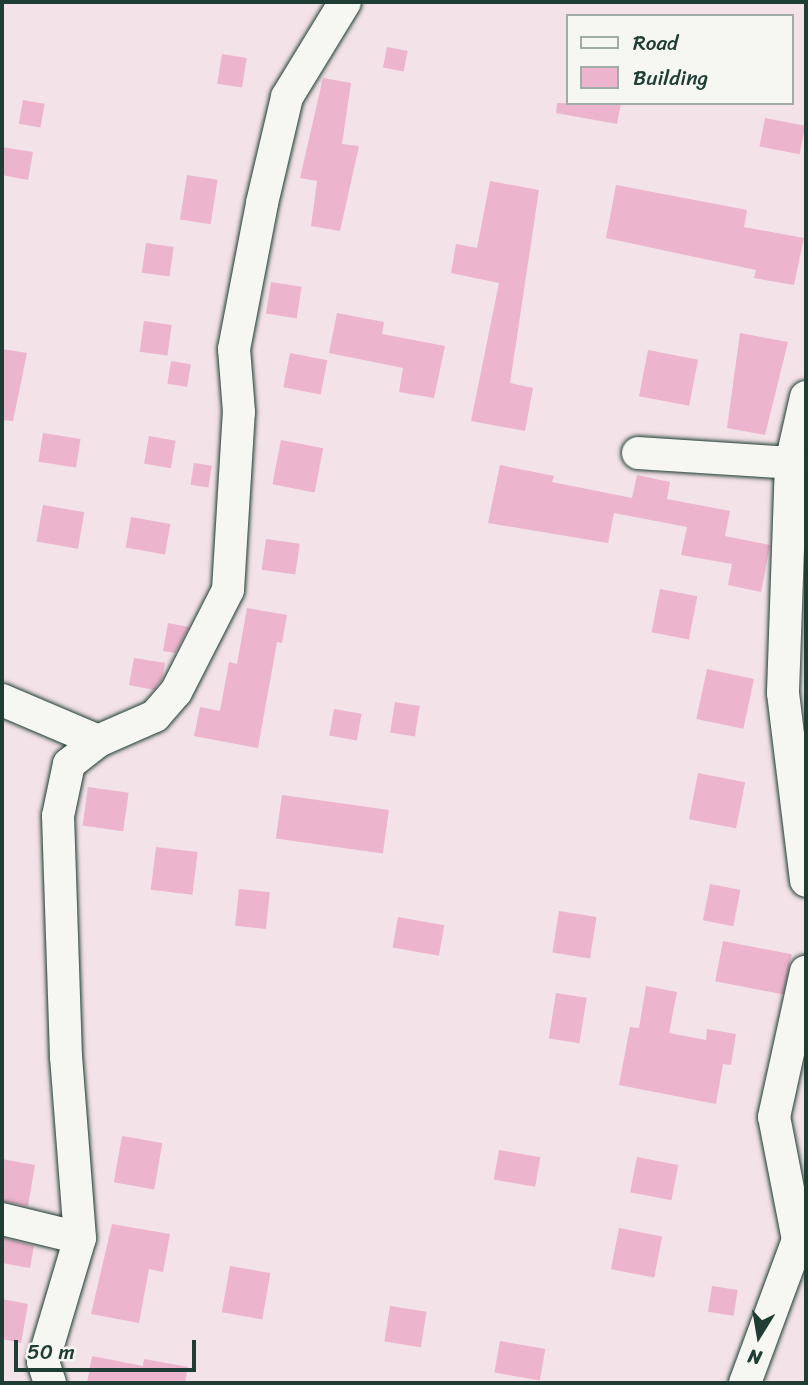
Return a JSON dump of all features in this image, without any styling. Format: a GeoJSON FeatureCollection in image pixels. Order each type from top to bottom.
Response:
{"type":"FeatureCollection","features":[{"type":"Feature","properties":{"kind":"street"},"geometry":{"type":"LineString","coordinates":[[50,1383],[43,1362],[80,1238],[66,1057],[58,816],[69,764],[98,741],[155,716],[176,692],[228,590],[239,412],[234,349],[262,203],[287,97],[345,2]]}},
{"type":"Feature","properties":{"kind":"street"},"geometry":{"type":"LineString","coordinates":[[806,397],[791,463],[783,693],[806,881]]}},
{"type":"Feature","properties":{"kind":"street"},"geometry":{"type":"LineString","coordinates":[[638,453],[791,463]]}},
{"type":"Feature","properties":{"kind":"street"},"geometry":{"type":"LineString","coordinates":[[2,700],[98,741]]}},
{"type":"Feature","properties":{"kind":"street"},"geometry":{"type":"LineString","coordinates":[[745,1383],[802,1242],[774,1117],[806,971]]}},
{"type":"Feature","properties":{"kind":"street"},"geometry":{"type":"LineString","coordinates":[[2,1219],[80,1238]]}},
{"type":"Feature","properties":{"kind":"building"},"geometry":{"type":"Polygon","coordinates":[[[387,47],[408,51],[404,72],[383,68],[387,47]]]}},
{"type":"Feature","properties":{"kind":"building"},"geometry":{"type":"Polygon","coordinates":[[[222,54],[247,58],[242,88],[217,84],[222,54]]]}},
{"type":"Feature","properties":{"kind":"building"},"geometry":{"type":"Polygon","coordinates":[[[323,78],[351,83],[342,144],[359,146],[340,231],[311,226],[317,181],[300,178],[323,78]]]}},
{"type":"Feature","properties":{"kind":"building"},"geometry":{"type":"Polygon","coordinates":[[[23,100],[45,104],[40,127],[19,124],[23,100]]]}},
{"type":"Feature","properties":{"kind":"building"},"geometry":{"type":"Polygon","coordinates":[[[557,103],[621,105],[617,124],[556,113],[557,103]]]}},
{"type":"Feature","properties":{"kind":"building"},"geometry":{"type":"Polygon","coordinates":[[[765,118],[805,126],[800,154],[759,146],[765,118]]]}},
{"type":"Feature","properties":{"kind":"building"},"geometry":{"type":"Polygon","coordinates":[[[2,147],[33,152],[28,180],[2,175],[2,147]]]}},
{"type":"Feature","properties":{"kind":"building"},"geometry":{"type":"Polygon","coordinates":[[[187,175],[218,180],[211,224],[180,219],[187,175]]]}},
{"type":"Feature","properties":{"kind":"building"},"geometry":{"type":"Polygon","coordinates":[[[490,181],[539,190],[510,383],[533,388],[525,431],[471,421],[499,283],[451,273],[456,244],[477,248],[490,181]]]}},
{"type":"Feature","properties":{"kind":"building"},"geometry":{"type":"Polygon","coordinates":[[[616,185],[747,210],[744,227],[804,238],[794,285],[754,278],[756,270],[606,238],[616,185]]]}},
{"type":"Feature","properties":{"kind":"building"},"geometry":{"type":"Polygon","coordinates":[[[146,243],[174,247],[170,277],[142,273],[146,243]]]}},
{"type":"Feature","properties":{"kind":"building"},"geometry":{"type":"Polygon","coordinates":[[[271,282],[302,287],[297,318],[266,314],[271,282]]]}},
{"type":"Feature","properties":{"kind":"building"},"geometry":{"type":"Polygon","coordinates":[[[337,313],[384,322],[382,334],[445,346],[434,398],[399,392],[403,368],[329,353],[337,313]]]}},
{"type":"Feature","properties":{"kind":"building"},"geometry":{"type":"Polygon","coordinates":[[[144,321],[172,325],[167,356],[140,352],[144,321]]]}},
{"type":"Feature","properties":{"kind":"building"},"geometry":{"type":"Polygon","coordinates":[[[740,333],[788,342],[765,435],[727,428],[740,333]]]}},
{"type":"Feature","properties":{"kind":"building"},"geometry":{"type":"Polygon","coordinates":[[[2,349],[27,353],[13,421],[2,420],[2,349]]]}},
{"type":"Feature","properties":{"kind":"building"},"geometry":{"type":"Polygon","coordinates":[[[648,350],[698,360],[689,406],[639,396],[648,350]]]}},
{"type":"Feature","properties":{"kind":"building"},"geometry":{"type":"Polygon","coordinates":[[[290,353],[327,360],[321,395],[283,387],[290,353]]]}},
{"type":"Feature","properties":{"kind":"building"},"geometry":{"type":"Polygon","coordinates":[[[171,361],[191,364],[187,387],[167,384],[171,361]]]}},
{"type":"Feature","properties":{"kind":"building"},"geometry":{"type":"Polygon","coordinates":[[[43,433],[81,439],[76,468],[38,462],[43,433]]]}},
{"type":"Feature","properties":{"kind":"building"},"geometry":{"type":"Polygon","coordinates":[[[149,436],[176,441],[171,468],[144,464],[149,436]]]}},
{"type":"Feature","properties":{"kind":"building"},"geometry":{"type":"Polygon","coordinates":[[[281,440],[323,448],[315,492],[272,484],[281,440]]]}},
{"type":"Feature","properties":{"kind":"building"},"geometry":{"type":"Polygon","coordinates":[[[194,463],[212,466],[208,488],[191,485],[194,463]]]}},
{"type":"Feature","properties":{"kind":"building"},"geometry":{"type":"Polygon","coordinates":[[[500,465],[554,476],[552,482],[632,498],[637,475],[670,482],[667,499],[730,511],[725,536],[770,545],[761,592],[728,585],[732,564],[681,555],[687,527],[614,513],[608,543],[488,523],[500,465]]]}},
{"type":"Feature","properties":{"kind":"building"},"geometry":{"type":"Polygon","coordinates":[[[43,505],[84,512],[78,549],[37,541],[43,505]]]}},
{"type":"Feature","properties":{"kind":"building"},"geometry":{"type":"Polygon","coordinates":[[[131,517],[170,524],[165,554],[126,548],[131,517]]]}},
{"type":"Feature","properties":{"kind":"building"},"geometry":{"type":"Polygon","coordinates":[[[266,539],[300,544],[295,574],[262,570],[266,539]]]}},
{"type":"Feature","properties":{"kind":"building"},"geometry":{"type":"Polygon","coordinates":[[[660,589],[697,596],[689,639],[652,632],[660,589]]]}},
{"type":"Feature","properties":{"kind":"building"},"geometry":{"type":"Polygon","coordinates":[[[247,608],[287,615],[282,643],[277,642],[258,748],[194,736],[200,707],[220,711],[229,662],[237,664],[247,608]]]}},
{"type":"Feature","properties":{"kind":"building"},"geometry":{"type":"Polygon","coordinates":[[[168,623],[189,627],[175,653],[163,651],[168,623]]]}},
{"type":"Feature","properties":{"kind":"building"},"geometry":{"type":"Polygon","coordinates":[[[134,658],[165,663],[162,679],[154,690],[129,685],[134,658]]]}},
{"type":"Feature","properties":{"kind":"building"},"geometry":{"type":"Polygon","coordinates":[[[707,669],[754,679],[743,729],[696,719],[707,669]]]}},
{"type":"Feature","properties":{"kind":"building"},"geometry":{"type":"Polygon","coordinates":[[[395,702],[420,706],[415,737],[390,733],[395,702]]]}},
{"type":"Feature","properties":{"kind":"building"},"geometry":{"type":"Polygon","coordinates":[[[334,709],[362,714],[357,740],[329,736],[334,709]]]}},
{"type":"Feature","properties":{"kind":"building"},"geometry":{"type":"Polygon","coordinates":[[[698,773],[745,782],[736,828],[689,819],[698,773]]]}},
{"type":"Feature","properties":{"kind":"building"},"geometry":{"type":"Polygon","coordinates":[[[88,787],[129,793],[123,831],[83,826],[88,787]]]}},
{"type":"Feature","properties":{"kind":"building"},"geometry":{"type":"Polygon","coordinates":[[[282,795],[389,810],[383,854],[276,839],[282,795]]]}},
{"type":"Feature","properties":{"kind":"building"},"geometry":{"type":"Polygon","coordinates":[[[156,847],[198,852],[192,895],[151,890],[156,847]]]}},
{"type":"Feature","properties":{"kind":"building"},"geometry":{"type":"Polygon","coordinates":[[[710,884],[740,890],[733,926],[703,920],[710,884]]]}},
{"type":"Feature","properties":{"kind":"building"},"geometry":{"type":"Polygon","coordinates":[[[239,889],[270,892],[266,929],[235,926],[239,889]]]}},
{"type":"Feature","properties":{"kind":"building"},"geometry":{"type":"Polygon","coordinates":[[[559,911],[597,917],[590,958],[552,952],[559,911]]]}},
{"type":"Feature","properties":{"kind":"building"},"geometry":{"type":"Polygon","coordinates":[[[398,917],[444,925],[439,956],[393,948],[398,917]]]}},
{"type":"Feature","properties":{"kind":"building"},"geometry":{"type":"Polygon","coordinates":[[[723,941],[792,954],[784,995],[715,981],[723,941]]]}},
{"type":"Feature","properties":{"kind":"building"},"geometry":{"type":"Polygon","coordinates":[[[646,986],[677,992],[669,1033],[706,1040],[707,1029],[736,1034],[731,1065],[723,1064],[716,1104],[619,1085],[630,1027],[639,1028],[646,986]]]}},
{"type":"Feature","properties":{"kind":"building"},"geometry":{"type":"Polygon","coordinates":[[[556,993],[587,998],[579,1043],[549,1038],[556,993]]]}},
{"type":"Feature","properties":{"kind":"building"},"geometry":{"type":"Polygon","coordinates":[[[122,1136],[162,1143],[154,1189],[114,1182],[122,1136]]]}},
{"type":"Feature","properties":{"kind":"building"},"geometry":{"type":"Polygon","coordinates":[[[499,1150],[540,1157],[535,1187],[494,1180],[499,1150]]]}},
{"type":"Feature","properties":{"kind":"building"},"geometry":{"type":"Polygon","coordinates":[[[637,1157],[678,1165],[671,1200],[630,1192],[637,1157]]]}},
{"type":"Feature","properties":{"kind":"building"},"geometry":{"type":"Polygon","coordinates":[[[2,1159],[35,1165],[28,1206],[2,1201],[2,1159]]]}},
{"type":"Feature","properties":{"kind":"building"},"geometry":{"type":"Polygon","coordinates":[[[112,1224],[170,1234],[163,1272],[149,1269],[139,1323],[91,1314],[112,1224]]]}},
{"type":"Feature","properties":{"kind":"building"},"geometry":{"type":"Polygon","coordinates":[[[619,1228],[662,1236],[654,1278],[611,1269],[619,1228]]]}},
{"type":"Feature","properties":{"kind":"building"},"geometry":{"type":"Polygon","coordinates":[[[4,1238],[34,1246],[30,1268],[2,1263],[4,1238]]]}},
{"type":"Feature","properties":{"kind":"building"},"geometry":{"type":"Polygon","coordinates":[[[230,1266],[270,1273],[262,1319],[222,1312],[230,1266]]]}},
{"type":"Feature","properties":{"kind":"building"},"geometry":{"type":"Polygon","coordinates":[[[712,1286],[738,1290],[734,1316],[708,1312],[712,1286]]]}},
{"type":"Feature","properties":{"kind":"building"},"geometry":{"type":"Polygon","coordinates":[[[2,1299],[28,1304],[21,1343],[2,1339],[2,1299]]]}},
{"type":"Feature","properties":{"kind":"building"},"geometry":{"type":"Polygon","coordinates":[[[390,1306],[427,1312],[421,1347],[384,1342],[390,1306]]]}},
{"type":"Feature","properties":{"kind":"building"},"geometry":{"type":"Polygon","coordinates":[[[500,1341],[545,1349],[540,1381],[494,1373],[500,1341]]]}},
{"type":"Feature","properties":{"kind":"building"},"geometry":{"type":"Polygon","coordinates":[[[92,1356],[143,1366],[144,1359],[188,1367],[185,1383],[87,1383],[92,1356]]]}}]}
